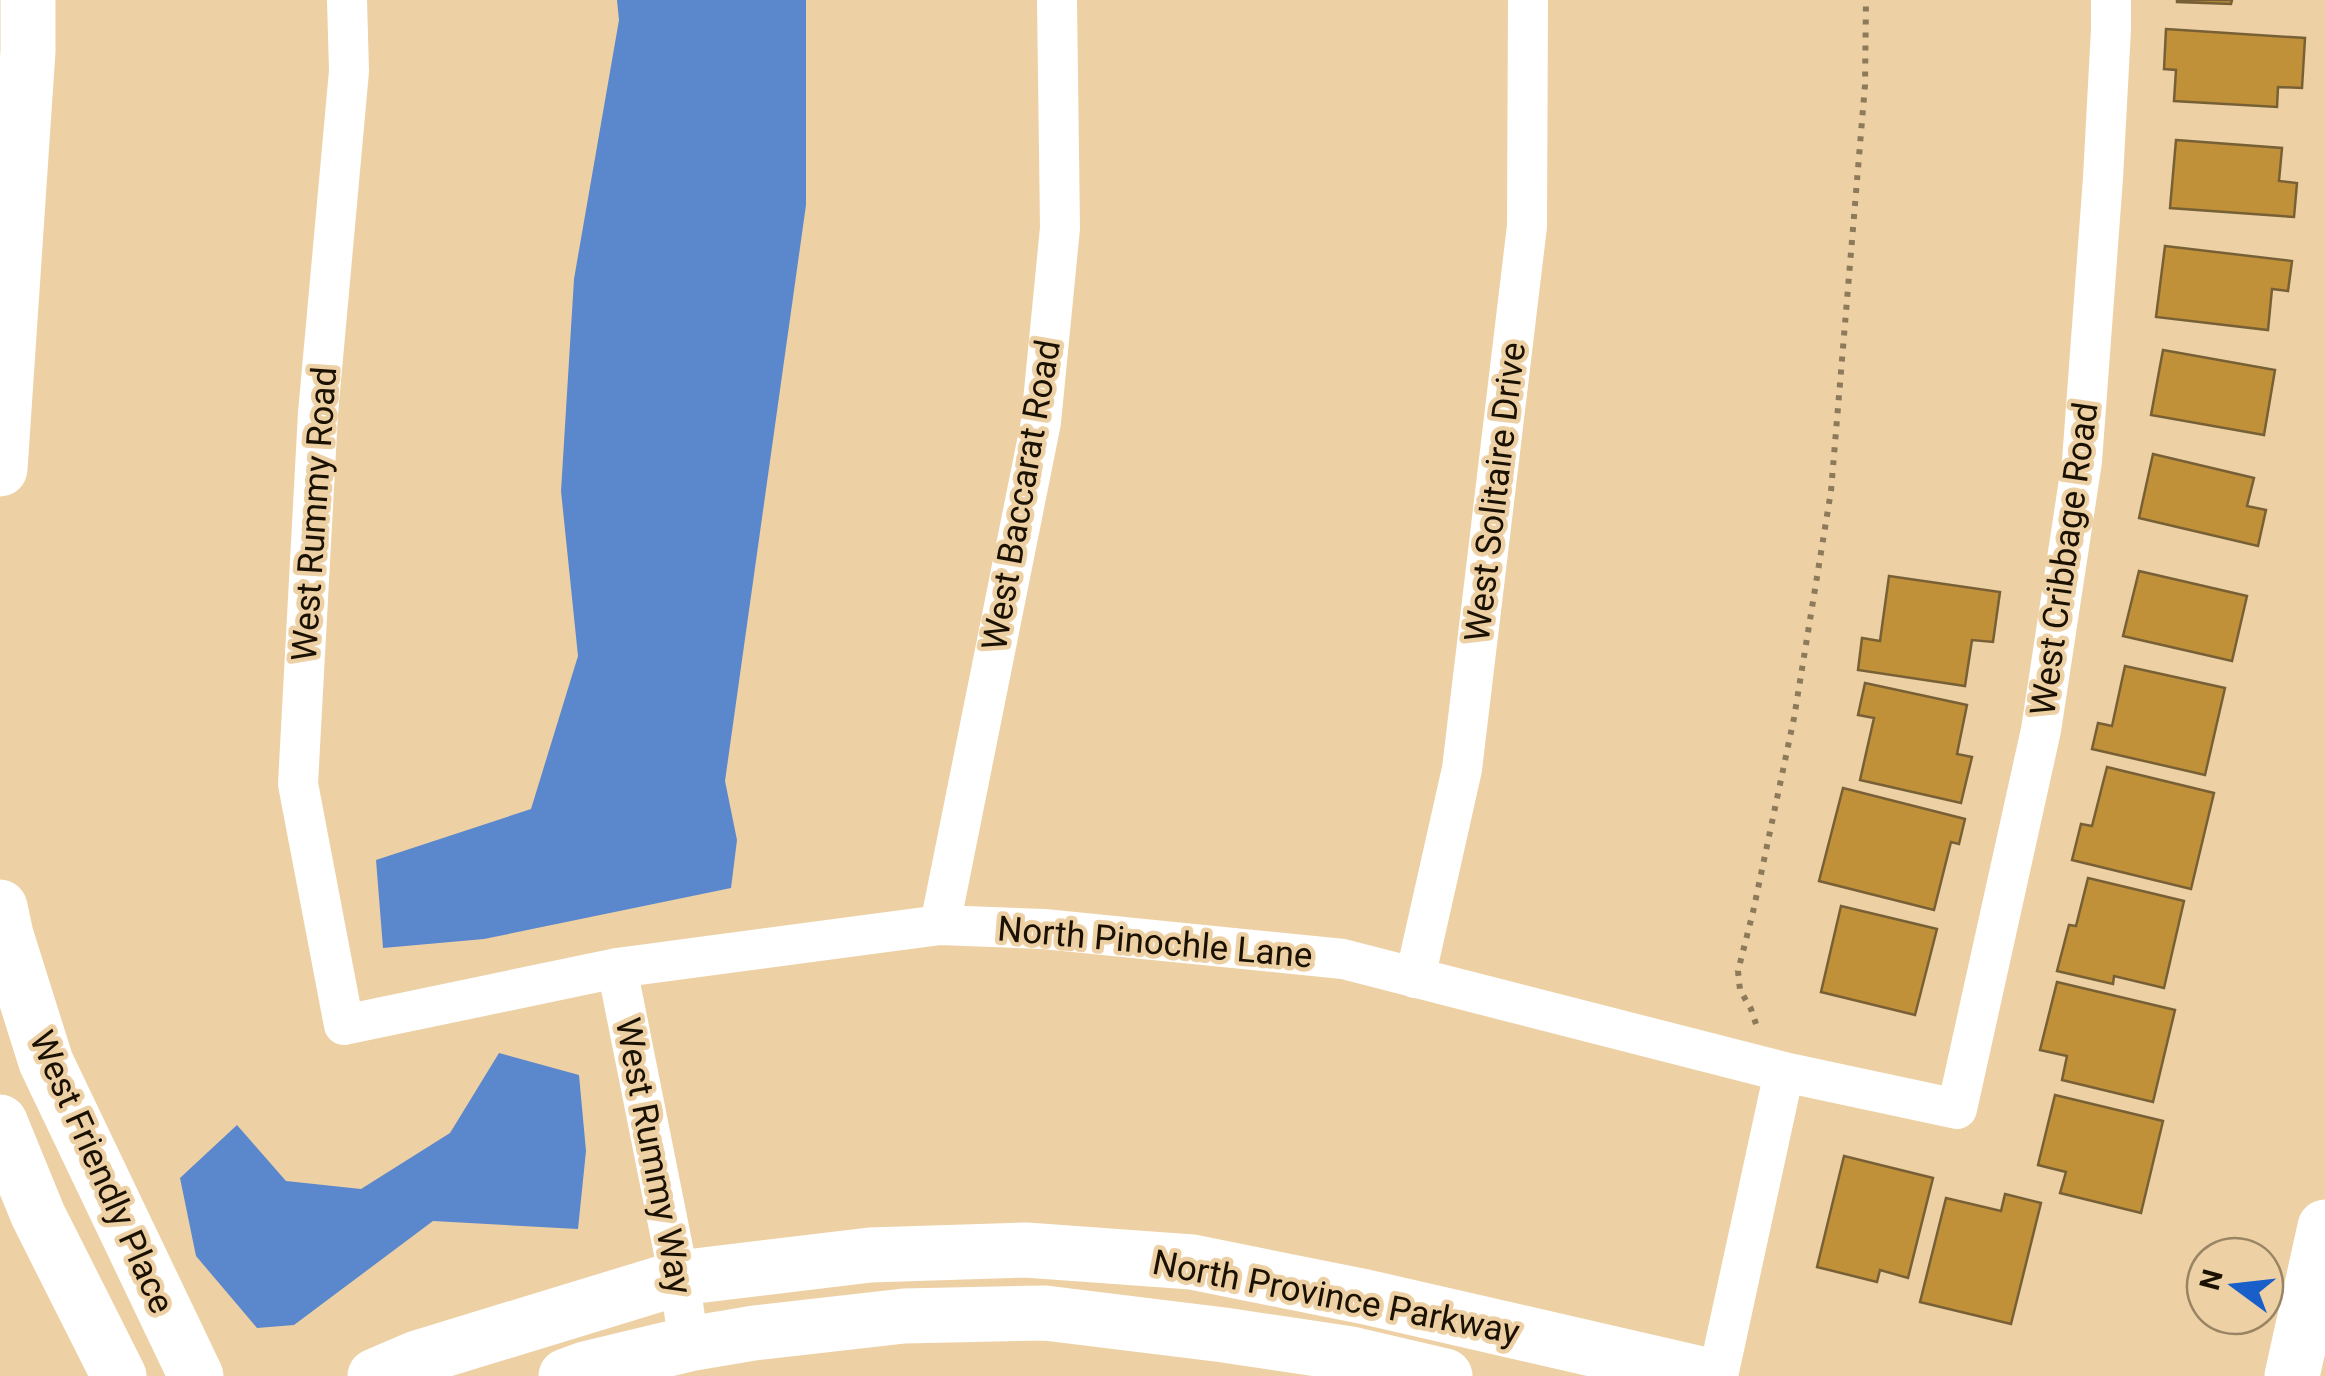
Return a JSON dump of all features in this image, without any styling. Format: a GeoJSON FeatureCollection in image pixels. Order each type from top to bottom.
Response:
{"type":"FeatureCollection","features":[{"type":"Feature","properties":{"kind":"street"},"geometry":{"type":"LineString","coordinates":[[0,469],[28,51],[28,0]]}},
{"type":"Feature","properties":{"kind":"street","name":"West Rummy Road"},"geometry":{"type":"LineString","coordinates":[[344,1025],[298,784],[318,414],[348,71],[347,0]]}},
{"type":"Feature","properties":{"kind":"street","name":"West Baccarat Road"},"geometry":{"type":"LineString","coordinates":[[940,925],[1041,422],[1060,228],[1058,0]]}},
{"type":"Feature","properties":{"kind":"street","name":"West Solitaire Drive"},"geometry":{"type":"LineString","coordinates":[[1414,978],[1462,769],[1527,226],[1528,0]]}},
{"type":"Feature","properties":{"kind":"street","name":"West Cribbage Road"},"geometry":{"type":"LineString","coordinates":[[1957,1109],[2041,730],[2082,461],[2103,178],[2111,0]]}},
{"type":"Feature","properties":{"kind":"street","name":"West Friendly Place"},"geometry":{"type":"LineString","coordinates":[[0,908],[46,1062],[196,1376]]}},
{"type":"Feature","properties":{"kind":"street","name":"North Pinochle Lane"},"geometry":{"type":"LineString","coordinates":[[344,1025],[617,968],[940,925],[1044,928],[1343,959],[1767,1068],[1957,1109]]}},
{"type":"Feature","properties":{"kind":"street","name":"West Rummy Way"},"geometry":{"type":"LineString","coordinates":[[617,968],[689,1344]]}},
{"type":"Feature","properties":{"kind":"street"},"geometry":{"type":"LineString","coordinates":[[1718,1376],[1767,1068]]}},
{"type":"Feature","properties":{"kind":"street","name":"West Friendly Place"},"geometry":{"type":"LineString","coordinates":[[0,1122],[38,1216],[120,1376]]}},
{"type":"Feature","properties":{"kind":"street"},"geometry":{"type":"LineString","coordinates":[[2292,1376],[2325,1227]]}},
{"type":"Feature","properties":{"kind":"street","name":"North Province Parkway"},"geometry":{"type":"LineString","coordinates":[[375,1376],[417,1358],[679,1278],[870,1255],[1026,1250],[1192,1262],[1710,1376]]}},
{"type":"Feature","properties":{"kind":"street"},"geometry":{"type":"LineString","coordinates":[[1348,1365],[1366,1298]]}},
{"type":"Feature","properties":{"kind":"street","name":"North Province Parkway"},"geometry":{"type":"LineString","coordinates":[[566,1376],[689,1344],[754,1334],[904,1316],[1045,1313],[1224,1334],[1348,1365],[1445,1376]]}},
{"type":"Feature","properties":{"kind":"path"},"geometry":{"type":"LineString","coordinates":[[1767,1068],[1758,1028],[1740,990],[1738,971],[1794,718],[1831,491],[1862,124],[1866,0]]}},
{"type":"Feature","properties":{"kind":"water"},"geometry":{"type":"Polygon","coordinates":[[[617,0],[806,0],[806,205],[725,781],[737,840],[731,888],[484,939],[383,948],[376,860],[531,809],[578,656],[561,491],[574,279],[619,20],[617,0]]]}},
{"type":"Feature","properties":{"kind":"water"},"geometry":{"type":"Polygon","coordinates":[[[499,1053],[579,1075],[586,1151],[578,1229],[433,1221],[294,1325],[257,1328],[196,1256],[180,1178],[237,1125],[286,1181],[361,1189],[450,1133],[499,1053]]]}},
{"type":"Feature","properties":{"kind":"building"},"geometry":{"type":"Polygon","coordinates":[[[2177,0],[2232,0],[2231,4],[2177,0]]]}},
{"type":"Feature","properties":{"kind":"building"},"geometry":{"type":"Polygon","coordinates":[[[2166,29],[2305,38],[2302,88],[2278,87],[2277,107],[2174,101],[2176,70],[2164,69],[2166,29]]]}},
{"type":"Feature","properties":{"kind":"building"},"geometry":{"type":"Polygon","coordinates":[[[2176,140],[2282,148],[2279,181],[2297,183],[2294,217],[2170,208],[2176,140]]]}},
{"type":"Feature","properties":{"kind":"building"},"geometry":{"type":"Polygon","coordinates":[[[2165,246],[2292,261],[2288,291],[2272,289],[2268,330],[2156,317],[2165,246]]]}},
{"type":"Feature","properties":{"kind":"building"},"geometry":{"type":"Polygon","coordinates":[[[2163,350],[2275,370],[2264,435],[2151,415],[2163,350]]]}},
{"type":"Feature","properties":{"kind":"building"},"geometry":{"type":"Polygon","coordinates":[[[2153,454],[2254,478],[2247,506],[2266,510],[2258,546],[2139,518],[2153,454]]]}},
{"type":"Feature","properties":{"kind":"building"},"geometry":{"type":"Polygon","coordinates":[[[2139,571],[2247,596],[2232,661],[2123,636],[2139,571]]]}},
{"type":"Feature","properties":{"kind":"building"},"geometry":{"type":"Polygon","coordinates":[[[1889,576],[2000,592],[1993,642],[1972,640],[1965,686],[1858,670],[1862,638],[1880,641],[1889,576]]]}},
{"type":"Feature","properties":{"kind":"building"},"geometry":{"type":"Polygon","coordinates":[[[2125,666],[2225,688],[2205,775],[2092,749],[2098,723],[2112,726],[2125,666]]]}},
{"type":"Feature","properties":{"kind":"building"},"geometry":{"type":"Polygon","coordinates":[[[1865,683],[1967,705],[1957,754],[1972,757],[1961,803],[1860,780],[1874,718],[1858,715],[1865,683]]]}},
{"type":"Feature","properties":{"kind":"building"},"geometry":{"type":"Polygon","coordinates":[[[2107,767],[2214,793],[2191,889],[2072,860],[2081,824],[2092,826],[2107,767]]]}},
{"type":"Feature","properties":{"kind":"building"},"geometry":{"type":"Polygon","coordinates":[[[1843,788],[1965,819],[1959,844],[1951,842],[1934,910],[1819,881],[1843,788]]]}},
{"type":"Feature","properties":{"kind":"building"},"geometry":{"type":"Polygon","coordinates":[[[2088,878],[2184,901],[2164,988],[2114,976],[2113,984],[2057,971],[2069,925],[2076,926],[2088,878]]]}},
{"type":"Feature","properties":{"kind":"building"},"geometry":{"type":"Polygon","coordinates":[[[1841,906],[1937,929],[1915,1015],[1821,992],[1841,906]]]}},
{"type":"Feature","properties":{"kind":"building"},"geometry":{"type":"Polygon","coordinates":[[[2057,982],[2175,1010],[2153,1102],[2062,1080],[2067,1056],[2040,1050],[2057,982]]]}},
{"type":"Feature","properties":{"kind":"building"},"geometry":{"type":"Polygon","coordinates":[[[2055,1095],[2163,1121],[2141,1213],[2060,1193],[2066,1172],[2038,1165],[2055,1095]]]}},
{"type":"Feature","properties":{"kind":"building"},"geometry":{"type":"Polygon","coordinates":[[[1844,1156],[1933,1178],[1908,1278],[1880,1270],[1877,1282],[1817,1267],[1844,1156]]]}},
{"type":"Feature","properties":{"kind":"building"},"geometry":{"type":"Polygon","coordinates":[[[2005,1194],[2041,1203],[2011,1324],[1920,1302],[1946,1198],[2001,1211],[2005,1194]]]}}]}
